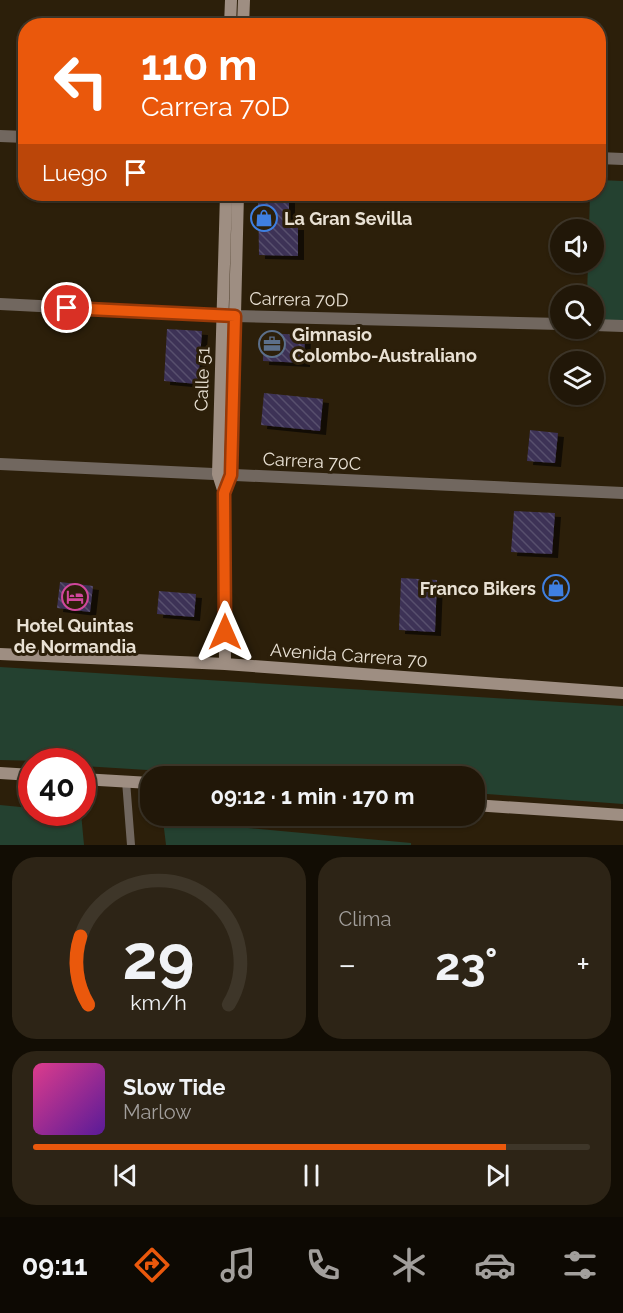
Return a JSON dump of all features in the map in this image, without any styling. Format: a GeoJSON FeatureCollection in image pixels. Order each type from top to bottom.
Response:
{"type":"FeatureCollection","features":[{"type":"Feature","properties":{"kind":"main road"},"geometry":{"type":"LineString","coordinates":[[230,18],[231,0]]}},
{"type":"Feature","properties":{"kind":"main road"},"geometry":{"type":"LineString","coordinates":[[243,18],[244,0]]}},
{"type":"Feature","properties":{"kind":"main road","name":"Calle 51"},"geometry":{"type":"LineString","coordinates":[[224,493],[231,475],[226,201]]}},
{"type":"Feature","properties":{"kind":"main road","name":"Calle 51"},"geometry":{"type":"LineString","coordinates":[[225,664],[224,493],[218,474],[237,201]]}},
{"type":"Feature","properties":{"kind":"main road","name":"Avenida Carrera 70"},"geometry":{"type":"LineString","coordinates":[[0,654],[225,664],[623,693]]}},
{"type":"Feature","properties":{"kind":"main road"},"geometry":{"type":"LineString","coordinates":[[0,773],[18,774]]}},
{"type":"Feature","properties":{"kind":"main road"},"geometry":{"type":"LineString","coordinates":[[96,780],[140,783]]}},
{"type":"Feature","properties":{"kind":"main road"},"geometry":{"type":"LineString","coordinates":[[485,806],[623,815]]}},
{"type":"Feature","properties":{"kind":"street"},"geometry":{"type":"LineString","coordinates":[[0,136],[18,137]]}},
{"type":"Feature","properties":{"kind":"street"},"geometry":{"type":"LineString","coordinates":[[606,158],[623,159]]}},
{"type":"Feature","properties":{"kind":"street","name":"Carrera 70D"},"geometry":{"type":"LineString","coordinates":[[0,304],[229,315],[550,324]]}},
{"type":"Feature","properties":{"kind":"street"},"geometry":{"type":"LineString","coordinates":[[604,325],[623,326]]}},
{"type":"Feature","properties":{"kind":"street","name":"Carrera 70C"},"geometry":{"type":"LineString","coordinates":[[0,464],[623,493]]}},
{"type":"Feature","properties":{"kind":"lane"},"geometry":{"type":"LineString","coordinates":[[126,782],[131,845]]}},
{"type":"Feature","properties":{"kind":"green space"},"geometry":{"type":"Polygon","coordinates":[[[606,180],[623,181],[623,324],[604,323],[604,285],[587,285],[588,273],[604,273],[604,219],[589,219],[590,201],[606,201],[606,180]]]}},
{"type":"Feature","properties":{"kind":"green space"},"geometry":{"type":"Polygon","coordinates":[[[0,667],[623,706],[623,804],[485,794],[485,766],[140,766],[140,770],[96,767],[96,748],[18,748],[18,760],[0,760],[0,667]]]}},
{"type":"Feature","properties":{"kind":"green space"},"geometry":{"type":"Polygon","coordinates":[[[0,805],[18,807],[18,826],[82,826],[84,845],[0,845],[0,805]]]}},
{"type":"Feature","properties":{"kind":"green space"},"geometry":{"type":"Polygon","coordinates":[[[164,826],[228,826],[411,843],[411,845],[166,845],[164,826]]]}},
{"type":"Feature","properties":{"kind":"building"},"geometry":{"type":"Polygon","coordinates":[[[258,201],[289,201],[289,226],[298,226],[298,256],[259,255],[258,201]]]}},
{"type":"Feature","properties":{"kind":"building"},"geometry":{"type":"Polygon","coordinates":[[[167,329],[202,331],[198,384],[164,381],[167,329]]]}},
{"type":"Feature","properties":{"kind":"building"},"geometry":{"type":"Polygon","coordinates":[[[264,333],[305,335],[304,363],[263,361],[264,333]]]}},
{"type":"Feature","properties":{"kind":"building"},"geometry":{"type":"Polygon","coordinates":[[[264,393],[323,399],[320,431],[261,425],[264,393]]]}},
{"type":"Feature","properties":{"kind":"building"},"geometry":{"type":"Polygon","coordinates":[[[530,430],[558,433],[555,463],[527,461],[530,430]]]}},
{"type":"Feature","properties":{"kind":"building"},"geometry":{"type":"Polygon","coordinates":[[[514,511],[555,513],[552,554],[511,552],[514,511]]]}},
{"type":"Feature","properties":{"kind":"building"},"geometry":{"type":"Polygon","coordinates":[[[401,578],[437,580],[435,632],[399,630],[401,578]]]}},
{"type":"Feature","properties":{"kind":"building","name":"Hotel Quintas de Normandia"},"geometry":{"type":"Polygon","coordinates":[[[60,582],[93,586],[90,612],[57,608],[60,582]]]}},
{"type":"Feature","properties":{"kind":"building"},"geometry":{"type":"Polygon","coordinates":[[[159,591],[196,594],[194,617],[157,614],[159,591]]]}},
{"type":"Feature","properties":{"kind":"place","name":"La Gran Sevilla"},"geometry":{"type":"Point","coordinates":[264,218]}},
{"type":"Feature","properties":{"kind":"place","name":"Gimnasio Colombo-Australiano"},"geometry":{"type":"Point","coordinates":[272,344]}},
{"type":"Feature","properties":{"kind":"place","name":"Franco Bikers"},"geometry":{"type":"Point","coordinates":[556,588]}},
{"type":"Feature","properties":{"kind":"place","name":"Hotel Quintas de Normandia"},"geometry":{"type":"Point","coordinates":[75,597]}},
{"type":"Feature","properties":{"kind":"route"},"geometry":{"type":"LineString","coordinates":[[67,308],[235,316],[231,475],[224,493],[225,632]]}}]}
